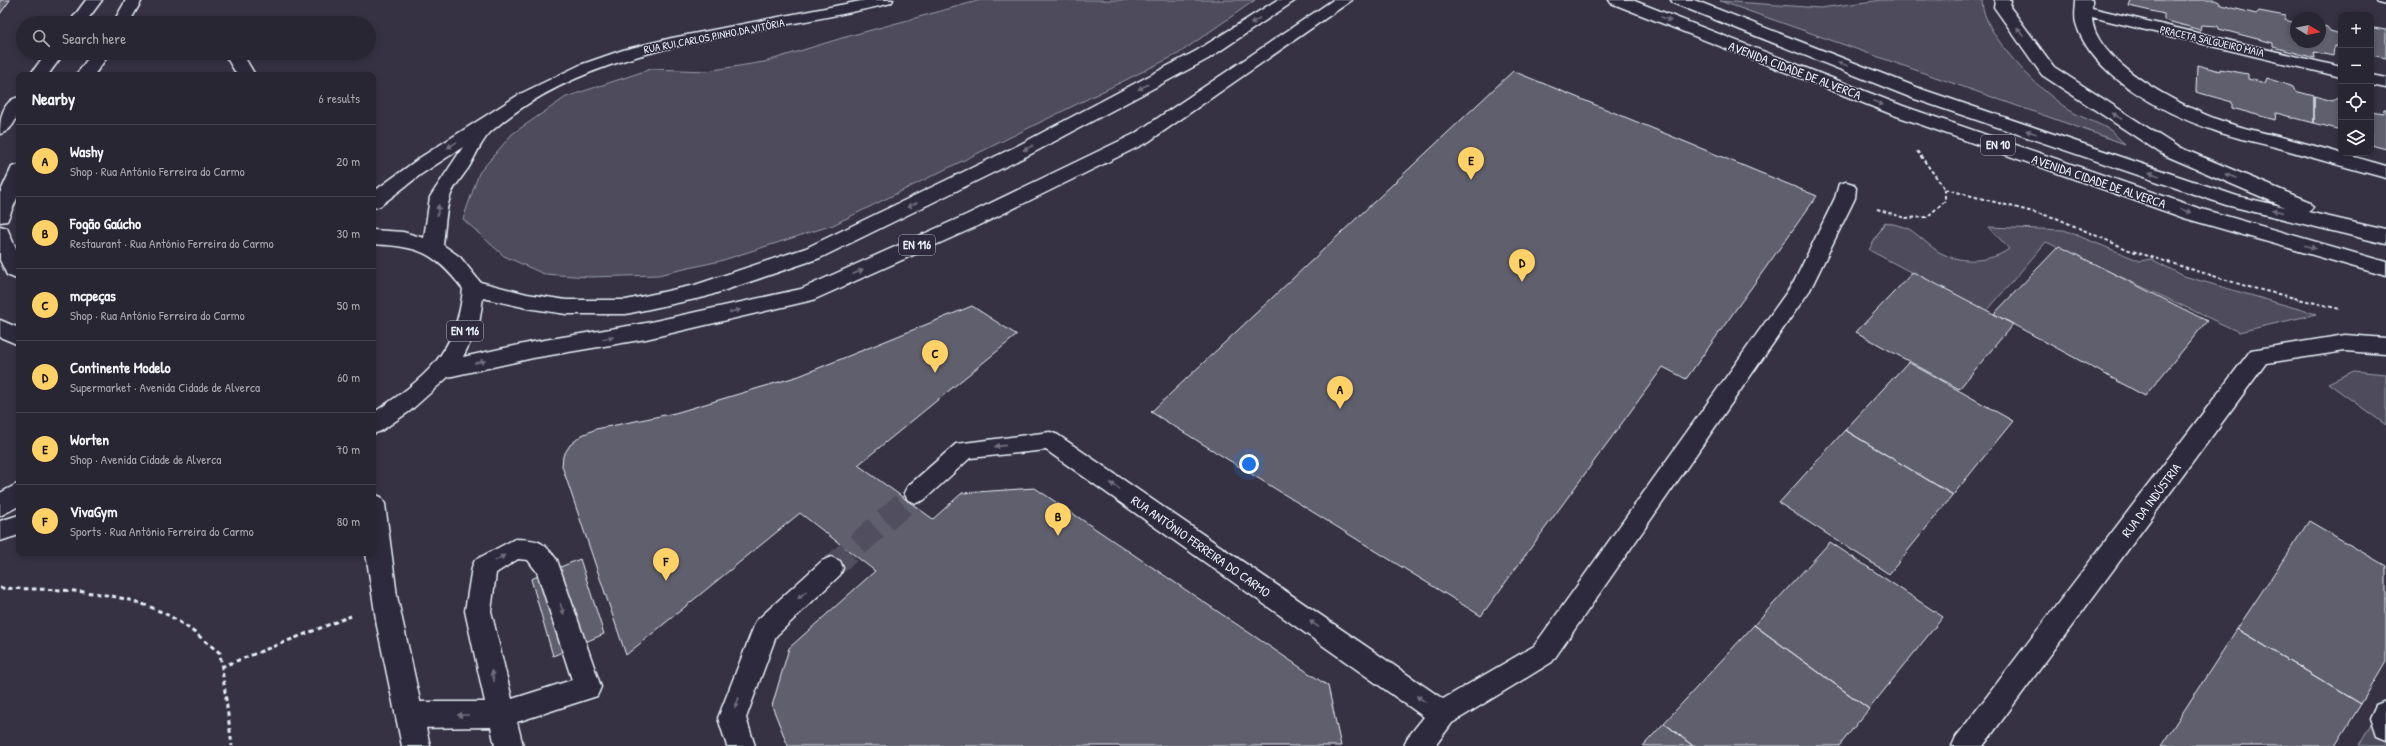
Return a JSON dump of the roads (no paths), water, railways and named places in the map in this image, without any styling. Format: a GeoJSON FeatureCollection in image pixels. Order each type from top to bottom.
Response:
{"type":"FeatureCollection","features":[{"type":"Feature","properties":{"kind":"main road"},"geometry":{"type":"LineString","coordinates":[[82,16],[94,0]]}},
{"type":"Feature","properties":{"kind":"main road"},"geometry":{"type":"LineString","coordinates":[[125,16],[134,0]]}},
{"type":"Feature","properties":{"kind":"main road","name":"RUA RUI CARLOS PINHO DA VITÓRIA"},"geometry":{"type":"LineString","coordinates":[[486,126],[533,93],[586,69],[640,50],[850,10],[885,0]]}},
{"type":"Feature","properties":{"kind":"main road"},"geometry":{"type":"LineString","coordinates":[[376,237],[403,239],[433,248],[453,262],[473,288],[526,301],[566,307],[626,307],[698,292],[813,253],[1031,146],[1202,55],[1288,0]]}},
{"type":"Feature","properties":{"kind":"main road","name":"EN 116"},"geometry":{"type":"LineString","coordinates":[[442,370],[533,350],[646,331],[806,296],[973,220],[1141,138],[1344,0]]}},
{"type":"Feature","properties":{"kind":"main road","name":"AVENIDA CIDADE DE ALVERCA"},"geometry":{"type":"LineString","coordinates":[[1617,0],[1897,110],[2176,208],[2386,269]]}},
{"type":"Feature","properties":{"kind":"main road","name":"AVENIDA CIDADE DE ALVERCA"},"geometry":{"type":"LineString","coordinates":[[1679,0],[1918,94],[2233,201],[2386,237]]}},
{"type":"Feature","properties":{"kind":"main road"},"geometry":{"type":"LineString","coordinates":[[2003,0],[2002,7],[2048,71],[2162,145],[2357,230]]}},
{"type":"Feature","properties":{"kind":"main road"},"geometry":{"type":"LineString","coordinates":[[2083,5],[2084,26],[2096,51],[2143,90],[2209,123],[2386,172]]}},
{"type":"Feature","properties":{"kind":"main road","name":"PRACETA SALGUEIRO MAIA"},"geometry":{"type":"LineString","coordinates":[[2083,5],[2338,71]]}},
{"type":"Feature","properties":{"kind":"main road"},"geometry":{"type":"LineString","coordinates":[[41,72],[50,60]]}},
{"type":"Feature","properties":{"kind":"main road"},"geometry":{"type":"LineString","coordinates":[[87,72],[95,60]]}},
{"type":"Feature","properties":{"kind":"main road"},"geometry":{"type":"LineString","coordinates":[[237,60],[244,72]]}},
{"type":"Feature","properties":{"kind":"main road"},"geometry":{"type":"LineString","coordinates":[[2374,81],[2386,83]]}},
{"type":"Feature","properties":{"kind":"main road"},"geometry":{"type":"LineString","coordinates":[[0,128],[16,106]]}},
{"type":"Feature","properties":{"kind":"main road"},"geometry":{"type":"LineString","coordinates":[[376,199],[398,181],[453,143],[486,126]]}},
{"type":"Feature","properties":{"kind":"main road"},"geometry":{"type":"LineString","coordinates":[[433,248],[440,197],[486,126]]}},
{"type":"Feature","properties":{"kind":"main road"},"geometry":{"type":"LineString","coordinates":[[1418,746],[1442,714],[1543,654],[1802,285],[1845,198],[1846,188]]}},
{"type":"Feature","properties":{"kind":"main road"},"geometry":{"type":"LineString","coordinates":[[0,216],[15,190]]}},
{"type":"Feature","properties":{"kind":"main road"},"geometry":{"type":"LineString","coordinates":[[0,233],[14,270],[16,271]]}},
{"type":"Feature","properties":{"kind":"main road","name":"EN 116"},"geometry":{"type":"LineString","coordinates":[[376,423],[410,400],[442,370],[458,347],[468,324],[473,288]]}},
{"type":"Feature","properties":{"kind":"main road"},"geometry":{"type":"LineString","coordinates":[[0,328],[16,336]]}},
{"type":"Feature","properties":{"kind":"main road","name":"RUA DA INDÚSTRIA"},"geometry":{"type":"LineString","coordinates":[[1966,746],[2259,356],[2345,343],[2386,346]]}},
{"type":"Feature","properties":{"kind":"main road","name":"RUA ANTÓNIO FERREIRA DO CARMO"},"geometry":{"type":"LineString","coordinates":[[916,493],[964,450],[1050,441],[1442,714]]}},
{"type":"Feature","properties":{"kind":"main road"},"geometry":{"type":"LineString","coordinates":[[0,506],[16,495]]}},
{"type":"Feature","properties":{"kind":"main road"},"geometry":{"type":"LineString","coordinates":[[0,531],[16,526]]}},
{"type":"Feature","properties":{"kind":"main road"},"geometry":{"type":"LineString","coordinates":[[410,714],[502,714],[588,687],[548,567],[535,550],[515,549],[484,567],[478,611],[502,714],[509,746]]}},
{"type":"Feature","properties":{"kind":"main road"},"geometry":{"type":"LineString","coordinates":[[376,556],[416,746]]}},
{"type":"Feature","properties":{"kind":"main road"},"geometry":{"type":"LineString","coordinates":[[741,746],[732,718],[765,629],[831,568]]}},
{"type":"Feature","properties":{"kind":"main road"},"geometry":{"type":"LineString","coordinates":[[2386,714],[2384,718],[2386,727]]}},
{"type":"Feature","properties":{"kind":"tunnel"},"geometry":{"type":"LineString","coordinates":[[831,568],[916,493]]}},
{"type":"Feature","properties":{"kind":"place","name":"Worten"},"geometry":{"type":"Point","coordinates":[1471,180]}},
{"type":"Feature","properties":{"kind":"place","name":"Continente Modelo"},"geometry":{"type":"Point","coordinates":[1522,282]}},
{"type":"Feature","properties":{"kind":"place","name":"mcpeças"},"geometry":{"type":"Point","coordinates":[935,373]}},
{"type":"Feature","properties":{"kind":"place","name":"Washy"},"geometry":{"type":"Point","coordinates":[1340,409]}},
{"type":"Feature","properties":{"kind":"place","name":"Fogão Gaúcho"},"geometry":{"type":"Point","coordinates":[1058,536]}},
{"type":"Feature","properties":{"kind":"place","name":"VivaGym"},"geometry":{"type":"Point","coordinates":[666,581]}}]}
